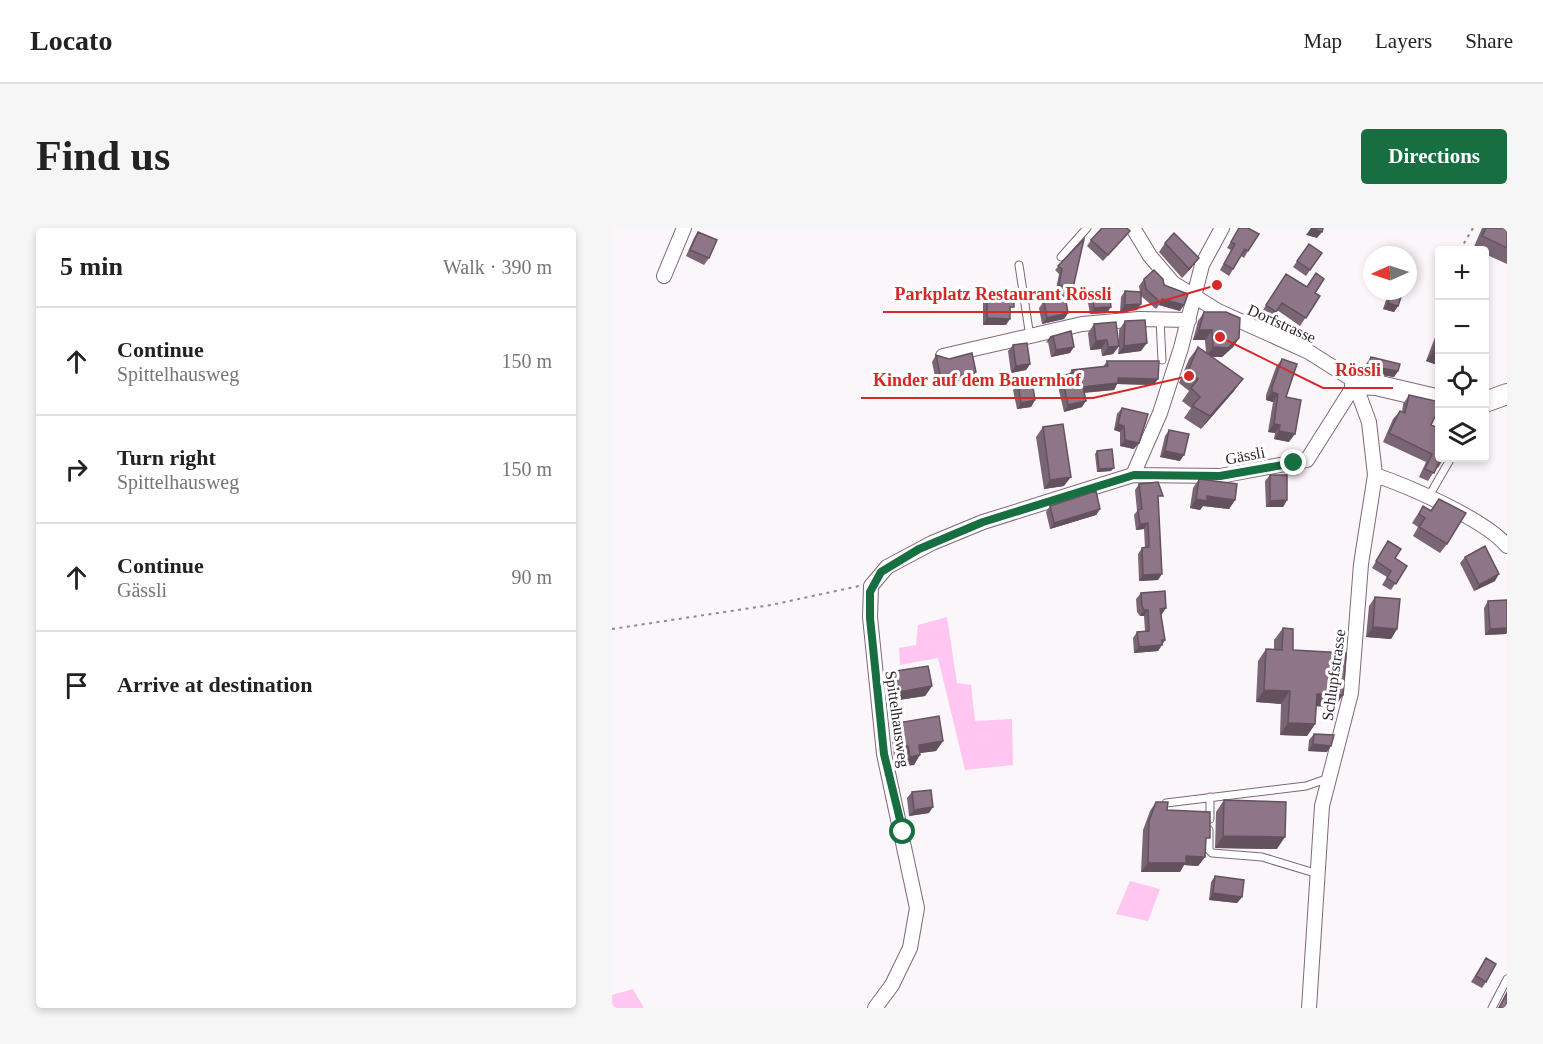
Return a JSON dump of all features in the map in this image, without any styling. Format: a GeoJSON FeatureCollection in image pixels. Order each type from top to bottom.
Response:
{"type":"FeatureCollection","features":[{"type":"Feature","properties":{"kind":"street"},"geometry":{"type":"LineString","coordinates":[[664,276],[684,228]]}},
{"type":"Feature","properties":{"kind":"street","name":"Dorfstrasse"},"geometry":{"type":"LineString","coordinates":[[1133,228],[1162,273],[1241,323],[1309,352],[1342,372],[1355,384]]}},
{"type":"Feature","properties":{"kind":"street"},"geometry":{"type":"LineString","coordinates":[[871,586],[886,567],[932,543],[983,522],[1134,475],[1160,413],[1189,320],[1202,265],[1222,228]]}},
{"type":"Feature","properties":{"kind":"street"},"geometry":{"type":"LineString","coordinates":[[943,356],[1082,324],[1139,319],[1189,320]]}},
{"type":"Feature","properties":{"kind":"street"},"geometry":{"type":"LineString","coordinates":[[1355,384],[1376,385],[1435,399]]}},
{"type":"Feature","properties":{"kind":"street","name":"Gässli"},"geometry":{"type":"LineString","coordinates":[[1134,475],[1220,476],[1307,460],[1355,384]]}},
{"type":"Feature","properties":{"kind":"street","name":"Schlupfstrasse"},"geometry":{"type":"LineString","coordinates":[[1310,1008],[1322,806],[1350,693],[1360,564],[1375,475],[1369,423],[1355,384]]}},
{"type":"Feature","properties":{"kind":"street"},"geometry":{"type":"LineString","coordinates":[[1489,401],[1507,394]]}},
{"type":"Feature","properties":{"kind":"street"},"geometry":{"type":"LineString","coordinates":[[1375,475],[1429,496],[1495,535],[1507,546]]}},
{"type":"Feature","properties":{"kind":"street","name":"Spittelhausweg"},"geometry":{"type":"LineString","coordinates":[[871,586],[870,618],[884,754],[917,908],[910,948],[892,985],[875,1008]]}},
{"type":"Feature","properties":{"kind":"lane"},"geometry":{"type":"LineString","coordinates":[[1060,257],[1088,228]]}},
{"type":"Feature","properties":{"kind":"lane"},"geometry":{"type":"LineString","coordinates":[[1019,265],[1030,337]]}},
{"type":"Feature","properties":{"kind":"lane"},"geometry":{"type":"LineString","coordinates":[[1160,320],[1162,360]]}},
{"type":"Feature","properties":{"kind":"lane"},"geometry":{"type":"LineString","coordinates":[[1429,496],[1449,462]]}},
{"type":"Feature","properties":{"kind":"lane"},"geometry":{"type":"LineString","coordinates":[[1166,803],[1306,786],[1329,778]]}},
{"type":"Feature","properties":{"kind":"lane"},"geometry":{"type":"LineString","coordinates":[[1210,797],[1209,850],[1212,853],[1262,857],[1318,874]]}},
{"type":"Feature","properties":{"kind":"lane"},"geometry":{"type":"LineString","coordinates":[[1491,1008],[1507,979]]}},
{"type":"Feature","properties":{"kind":"path"},"geometry":{"type":"LineString","coordinates":[[1462,246],[1473,228]]}},
{"type":"Feature","properties":{"kind":"path"},"geometry":{"type":"LineString","coordinates":[[612,629],[771,605],[855,586],[871,586]]}},
{"type":"Feature","properties":{"kind":"shaded area"},"geometry":{"type":"Polygon","coordinates":[[[947,617],[957,683],[971,685],[975,721],[1012,719],[1013,765],[965,770],[938,658],[900,665],[899,648],[916,645],[918,625],[947,617]]]}},
{"type":"Feature","properties":{"kind":"shaded area"},"geometry":{"type":"Polygon","coordinates":[[[1130,881],[1160,889],[1148,921],[1116,914],[1130,881]]]}},
{"type":"Feature","properties":{"kind":"shaded area"},"geometry":{"type":"Polygon","coordinates":[[[633,989],[644,1008],[612,1008],[612,995],[633,989]]]}},
{"type":"Feature","properties":{"kind":"building"},"geometry":{"type":"Polygon","coordinates":[[[1102,228],[1127,228],[1130,231],[1108,255],[1091,240],[1102,228]]]}},
{"type":"Feature","properties":{"kind":"building"},"geometry":{"type":"Polygon","coordinates":[[[1239,228],[1248,228],[1259,234],[1248,251],[1245,249],[1233,269],[1224,264],[1235,244],[1231,242],[1239,228]]]}},
{"type":"Feature","properties":{"kind":"building"},"geometry":{"type":"Polygon","coordinates":[[[1311,228],[1323,228],[1322,232],[1311,228]]]}},
{"type":"Feature","properties":{"kind":"building"},"geometry":{"type":"Polygon","coordinates":[[[1486,228],[1507,228],[1507,248],[1482,236],[1486,228]]]}},
{"type":"Feature","properties":{"kind":"building"},"geometry":{"type":"Polygon","coordinates":[[[698,232],[717,240],[709,258],[690,250],[698,232]]]}},
{"type":"Feature","properties":{"kind":"building"},"geometry":{"type":"Polygon","coordinates":[[[1174,233],[1199,258],[1189,269],[1165,243],[1174,233]]]}},
{"type":"Feature","properties":{"kind":"building"},"geometry":{"type":"Polygon","coordinates":[[[1084,239],[1073,288],[1059,285],[1062,269],[1058,266],[1084,239]]]}},
{"type":"Feature","properties":{"kind":"building"},"geometry":{"type":"Polygon","coordinates":[[[1309,244],[1322,253],[1310,270],[1297,261],[1309,244]]]}},
{"type":"Feature","properties":{"kind":"building"},"geometry":{"type":"Polygon","coordinates":[[[1154,270],[1163,279],[1164,285],[1188,294],[1184,305],[1162,299],[1161,303],[1146,289],[1144,279],[1154,270]]]}},
{"type":"Feature","properties":{"kind":"building"},"geometry":{"type":"Polygon","coordinates":[[[1316,273],[1324,279],[1315,293],[1320,296],[1306,318],[1282,303],[1276,312],[1266,305],[1286,274],[1307,287],[1316,273]]]}},
{"type":"Feature","properties":{"kind":"building"},"geometry":{"type":"Polygon","coordinates":[[[1109,288],[1111,307],[1094,308],[1092,291],[1109,288]]]}},
{"type":"Feature","properties":{"kind":"building"},"geometry":{"type":"Polygon","coordinates":[[[1064,289],[1068,313],[1047,318],[1045,293],[1064,289]]]}},
{"type":"Feature","properties":{"kind":"building"},"geometry":{"type":"Polygon","coordinates":[[[1125,291],[1141,292],[1141,304],[1125,305],[1125,291]]]}},
{"type":"Feature","properties":{"kind":"building"},"geometry":{"type":"Polygon","coordinates":[[[987,293],[1014,293],[1014,307],[1010,307],[1010,319],[987,318],[987,293]]]}},
{"type":"Feature","properties":{"kind":"building"},"geometry":{"type":"Polygon","coordinates":[[[1389,300],[1400,300],[1398,306],[1388,303],[1389,300]]]}},
{"type":"Feature","properties":{"kind":"building"},"geometry":{"type":"Polygon","coordinates":[[[1204,312],[1226,312],[1240,318],[1239,338],[1228,348],[1213,347],[1212,330],[1199,330],[1204,312]]]}},
{"type":"Feature","properties":{"kind":"building"},"geometry":{"type":"Polygon","coordinates":[[[1145,320],[1147,343],[1124,346],[1125,321],[1145,320]]]}},
{"type":"Feature","properties":{"kind":"building"},"geometry":{"type":"Polygon","coordinates":[[[1116,322],[1119,346],[1108,347],[1107,340],[1096,341],[1094,324],[1116,322]]]}},
{"type":"Feature","properties":{"kind":"building"},"geometry":{"type":"Polygon","coordinates":[[[1071,331],[1074,347],[1056,350],[1053,336],[1071,331]]]}},
{"type":"Feature","properties":{"kind":"building"},"geometry":{"type":"Polygon","coordinates":[[[1027,343],[1030,364],[1016,366],[1013,345],[1027,343]]]}},
{"type":"Feature","properties":{"kind":"building"},"geometry":{"type":"Polygon","coordinates":[[[1198,347],[1243,379],[1210,416],[1192,406],[1200,397],[1191,388],[1198,379],[1188,371],[1198,347]]]}},
{"type":"Feature","properties":{"kind":"building"},"geometry":{"type":"Polygon","coordinates":[[[972,353],[976,372],[941,379],[936,355],[949,359],[972,353]]]}},
{"type":"Feature","properties":{"kind":"building"},"geometry":{"type":"Polygon","coordinates":[[[1371,357],[1400,364],[1398,371],[1368,366],[1371,357]]]}},
{"type":"Feature","properties":{"kind":"building"},"geometry":{"type":"Polygon","coordinates":[[[1282,359],[1297,364],[1286,397],[1301,400],[1295,434],[1279,431],[1280,425],[1274,424],[1278,394],[1272,392],[1272,387],[1282,359]]]}},
{"type":"Feature","properties":{"kind":"building"},"geometry":{"type":"Polygon","coordinates":[[[1107,361],[1159,361],[1158,379],[1118,378],[1118,383],[1083,387],[1086,401],[1068,405],[1062,376],[1073,373],[1072,370],[1108,366],[1107,361]]]}},
{"type":"Feature","properties":{"kind":"building"},"geometry":{"type":"Polygon","coordinates":[[[1032,381],[1035,400],[1021,403],[1018,384],[1032,381]]]}},
{"type":"Feature","properties":{"kind":"building"},"geometry":{"type":"Polygon","coordinates":[[[1409,395],[1435,401],[1435,417],[1431,425],[1435,427],[1435,462],[1439,462],[1434,473],[1425,469],[1432,454],[1389,433],[1400,411],[1405,413],[1409,395]]]}},
{"type":"Feature","properties":{"kind":"building"},"geometry":{"type":"Polygon","coordinates":[[[1122,408],[1148,414],[1139,443],[1125,440],[1124,426],[1118,424],[1122,408]]]}},
{"type":"Feature","properties":{"kind":"building"},"geometry":{"type":"Polygon","coordinates":[[[1063,424],[1071,477],[1050,480],[1043,427],[1063,424]]]}},
{"type":"Feature","properties":{"kind":"building"},"geometry":{"type":"Polygon","coordinates":[[[1169,430],[1189,434],[1184,455],[1165,451],[1169,430]]]}},
{"type":"Feature","properties":{"kind":"building"},"geometry":{"type":"Polygon","coordinates":[[[1112,449],[1114,468],[1099,469],[1097,451],[1112,449]]]}},
{"type":"Feature","properties":{"kind":"building"},"geometry":{"type":"Polygon","coordinates":[[[1270,475],[1287,475],[1287,500],[1270,501],[1270,475]]]}},
{"type":"Feature","properties":{"kind":"building"},"geometry":{"type":"Polygon","coordinates":[[[1199,479],[1237,484],[1235,500],[1207,496],[1207,501],[1196,499],[1199,479]]]}},
{"type":"Feature","properties":{"kind":"building"},"geometry":{"type":"Polygon","coordinates":[[[1158,482],[1163,496],[1158,496],[1162,574],[1143,575],[1142,548],[1149,547],[1148,523],[1140,524],[1138,510],[1142,509],[1139,484],[1158,482]]]}},
{"type":"Feature","properties":{"kind":"building"},"geometry":{"type":"Polygon","coordinates":[[[1096,491],[1100,509],[1054,523],[1050,506],[1096,491]]]}},
{"type":"Feature","properties":{"kind":"building"},"geometry":{"type":"Polygon","coordinates":[[[1439,499],[1466,513],[1447,544],[1419,527],[1425,518],[1419,514],[1423,506],[1431,511],[1439,499]]]}},
{"type":"Feature","properties":{"kind":"building"},"geometry":{"type":"Polygon","coordinates":[[[1388,541],[1401,549],[1395,558],[1407,566],[1396,584],[1387,578],[1391,571],[1376,561],[1388,541]]]}},
{"type":"Feature","properties":{"kind":"building"},"geometry":{"type":"Polygon","coordinates":[[[1485,546],[1499,574],[1479,585],[1465,557],[1485,546]]]}},
{"type":"Feature","properties":{"kind":"building"},"geometry":{"type":"Polygon","coordinates":[[[1165,591],[1166,608],[1160,609],[1165,640],[1162,640],[1162,645],[1139,647],[1137,632],[1149,631],[1148,610],[1144,610],[1142,606],[1141,593],[1165,591]]]}},
{"type":"Feature","properties":{"kind":"building"},"geometry":{"type":"Polygon","coordinates":[[[1375,597],[1400,599],[1397,629],[1373,627],[1375,597]]]}},
{"type":"Feature","properties":{"kind":"building"},"geometry":{"type":"Polygon","coordinates":[[[1507,600],[1507,628],[1490,629],[1488,601],[1507,600]]]}},
{"type":"Feature","properties":{"kind":"building"},"geometry":{"type":"Polygon","coordinates":[[[1283,628],[1293,629],[1293,650],[1346,653],[1343,695],[1317,694],[1315,724],[1288,723],[1290,691],[1264,690],[1266,649],[1282,650],[1283,628]]]}},
{"type":"Feature","properties":{"kind":"building"},"geometry":{"type":"Polygon","coordinates":[[[928,666],[932,686],[899,692],[895,671],[928,666]]]}},
{"type":"Feature","properties":{"kind":"building"},"geometry":{"type":"Polygon","coordinates":[[[939,716],[943,741],[919,745],[920,755],[910,757],[908,746],[900,748],[897,723],[939,716]]]}},
{"type":"Feature","properties":{"kind":"building"},"geometry":{"type":"Polygon","coordinates":[[[1314,734],[1334,735],[1331,746],[1313,744],[1314,734]]]}},
{"type":"Feature","properties":{"kind":"building"},"geometry":{"type":"Polygon","coordinates":[[[931,790],[933,807],[914,810],[912,792],[931,790]]]}},
{"type":"Feature","properties":{"kind":"building"},"geometry":{"type":"Polygon","coordinates":[[[1224,800],[1286,802],[1285,837],[1223,836],[1224,800]]]}},
{"type":"Feature","properties":{"kind":"building"},"geometry":{"type":"Polygon","coordinates":[[[1156,802],[1168,802],[1167,810],[1210,812],[1210,838],[1206,838],[1205,857],[1186,856],[1186,863],[1148,863],[1149,821],[1156,802]]]}},
{"type":"Feature","properties":{"kind":"building"},"geometry":{"type":"Polygon","coordinates":[[[1215,876],[1244,880],[1242,897],[1213,893],[1215,876]]]}},
{"type":"Feature","properties":{"kind":"building"},"geometry":{"type":"Polygon","coordinates":[[[1486,958],[1496,964],[1486,982],[1476,976],[1486,958]]]}},
{"type":"Feature","properties":{"kind":"building"},"geometry":{"type":"Polygon","coordinates":[[[1507,993],[1507,1008],[1499,1008],[1507,993]]]}},
{"type":"Feature","properties":{"kind":"place","name":"Parkplatz Restaurant Rössli"},"geometry":{"type":"Point","coordinates":[1217,285]}},
{"type":"Feature","properties":{"kind":"place","name":"Rössli"},"geometry":{"type":"Point","coordinates":[1220,337]}},
{"type":"Feature","properties":{"kind":"place","name":"Kinder auf dem Bauernhof"},"geometry":{"type":"Point","coordinates":[1189,376]}},
{"type":"Feature","properties":{"kind":"route"},"geometry":{"type":"LineString","coordinates":[[903,832],[884,754],[870,618],[871,586],[886,567],[919,549],[983,522],[1134,475],[1220,476],[1294,463]]}}]}
